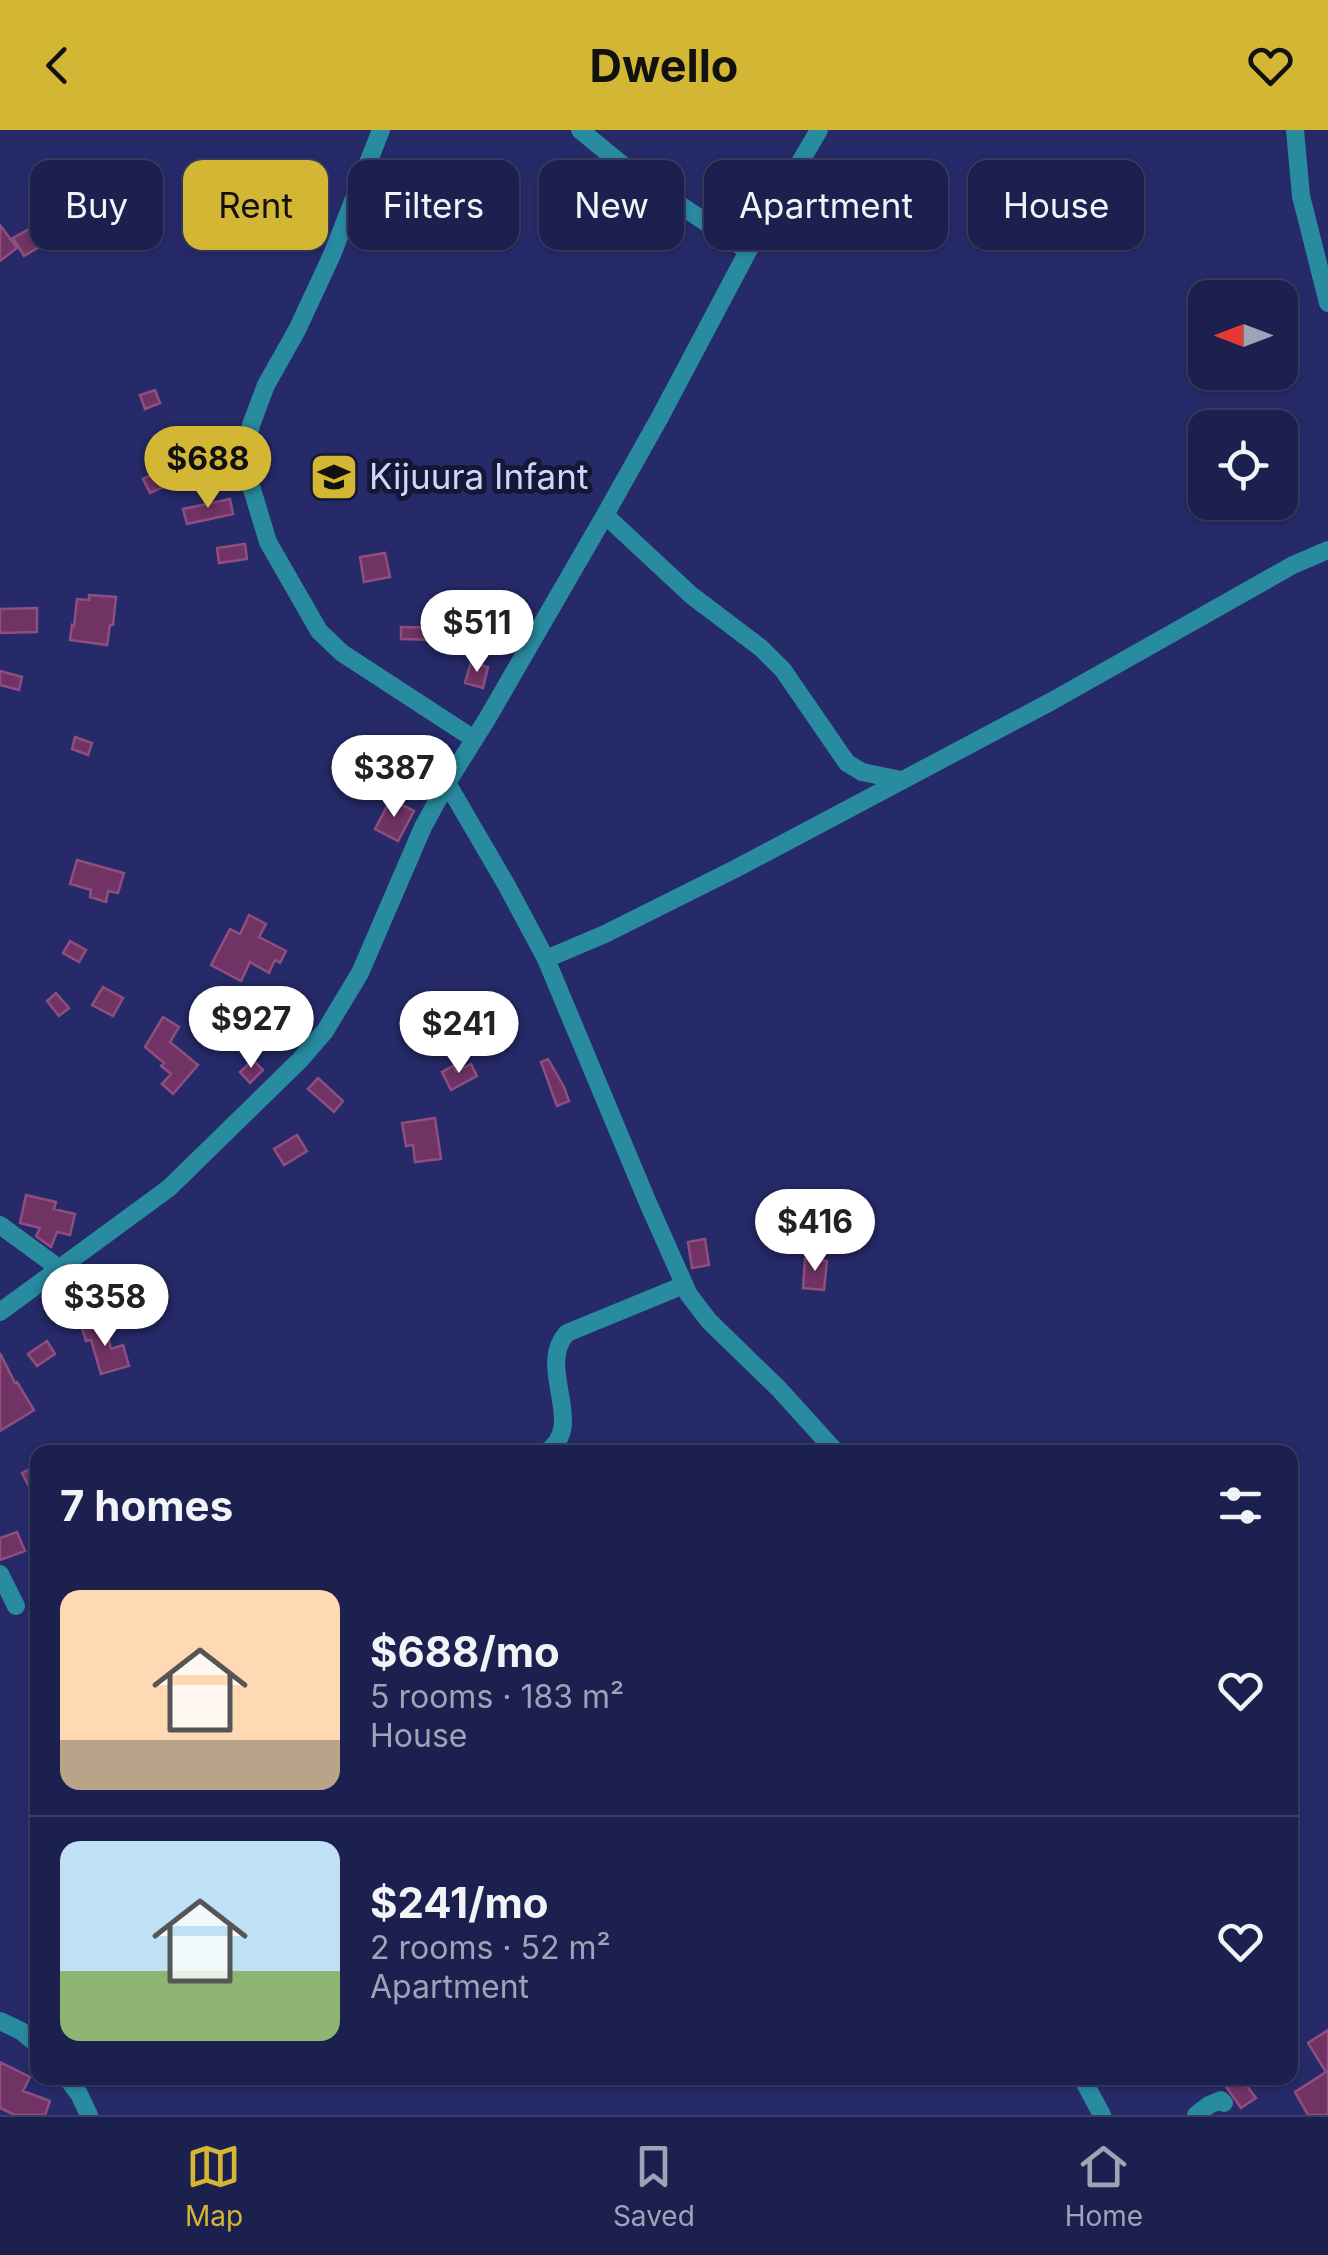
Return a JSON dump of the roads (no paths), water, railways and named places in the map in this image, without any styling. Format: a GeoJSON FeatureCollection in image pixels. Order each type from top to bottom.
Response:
{"type":"FeatureCollection","features":[{"type":"Feature","properties":{"kind":"street"},"geometry":{"type":"LineString","coordinates":[[381,130],[331,257],[266,385],[251,424],[247,450],[251,486],[268,542],[324,638],[474,738]]}},
{"type":"Feature","properties":{"kind":"street"},"geometry":{"type":"LineString","coordinates":[[580,130],[652,187],[748,251]]}},
{"type":"Feature","properties":{"kind":"street"},"geometry":{"type":"LineString","coordinates":[[0,1312],[169,1188],[288,1072],[325,1030],[360,973],[410,856],[447,783],[605,515],[748,251],[819,130]]}},
{"type":"Feature","properties":{"kind":"street"},"geometry":{"type":"LineString","coordinates":[[1295,130],[1301,196],[1328,302]]}},
{"type":"Feature","properties":{"kind":"street"},"geometry":{"type":"LineString","coordinates":[[605,515],[691,595],[761,648],[783,670],[846,763],[862,772],[901,780]]}},
{"type":"Feature","properties":{"kind":"street"},"geometry":{"type":"LineString","coordinates":[[546,959],[606,934],[735,869],[1052,701],[1293,565],[1328,550]]}},
{"type":"Feature","properties":{"kind":"street"},"geometry":{"type":"LineString","coordinates":[[447,783],[546,959],[684,1285],[710,1321],[830,1445]]}},
{"type":"Feature","properties":{"kind":"street"},"geometry":{"type":"LineString","coordinates":[[0,1225],[60,1269]]}},
{"type":"Feature","properties":{"kind":"street"},"geometry":{"type":"LineString","coordinates":[[556,1445],[563,1426],[556,1362],[561,1340],[567,1333],[684,1285]]}},
{"type":"Feature","properties":{"kind":"street"},"geometry":{"type":"LineString","coordinates":[[0,1574],[16,1606]]}},
{"type":"Feature","properties":{"kind":"street"},"geometry":{"type":"LineString","coordinates":[[0,2021],[30,2038]]}},
{"type":"Feature","properties":{"kind":"street"},"geometry":{"type":"LineString","coordinates":[[73,2085],[89,2115]]}},
{"type":"Feature","properties":{"kind":"street"},"geometry":{"type":"LineString","coordinates":[[1086,2085],[1102,2115]]}},
{"type":"Feature","properties":{"kind":"street"},"geometry":{"type":"LineString","coordinates":[[1196,2115],[1209,2105],[1221,2100],[1224,2103]]}},
{"type":"Feature","properties":{"kind":"place","name":"Kijuura Infant"},"geometry":{"type":"Point","coordinates":[334,477]}}]}
